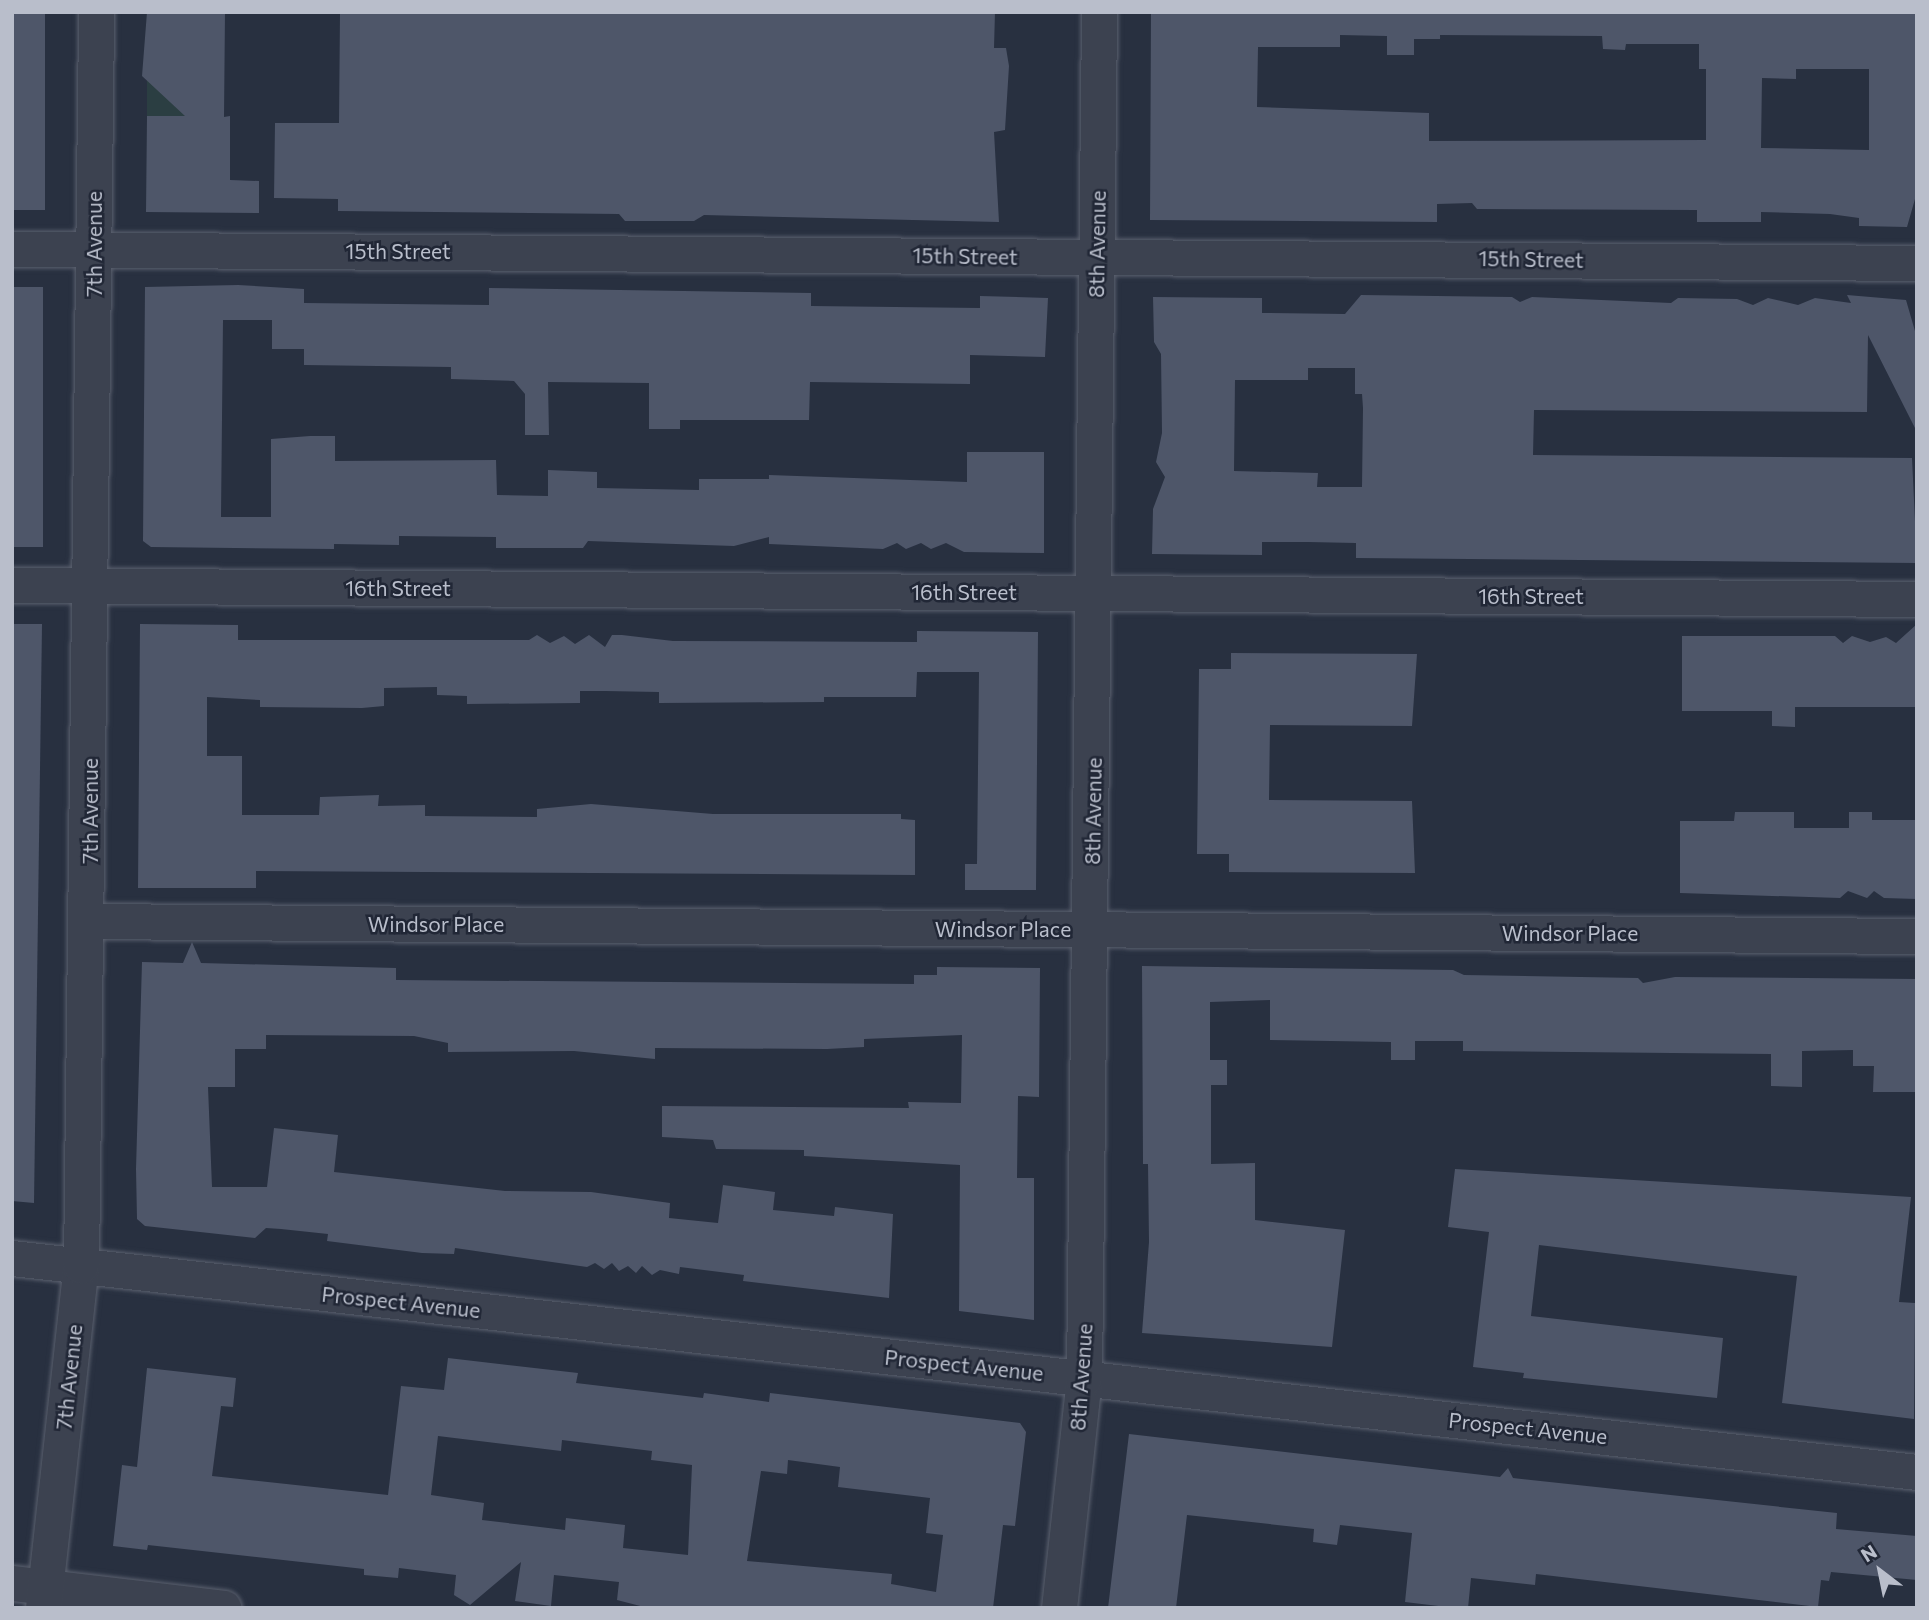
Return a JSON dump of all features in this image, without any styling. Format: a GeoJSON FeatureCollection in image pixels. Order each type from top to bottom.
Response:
{"type":"FeatureCollection","features":[{"type":"Feature","properties":{"kind":"street","name":"7th Avenue"},"geometry":{"type":"LineString","coordinates":[[34,1593],[81,1266],[88,921],[96,12]]}},
{"type":"Feature","properties":{"kind":"street","name":"8th Avenue"},"geometry":{"type":"LineString","coordinates":[[1059,1608],[1084,1379],[1092,930],[1099,12]]}},
{"type":"Feature","properties":{"kind":"street","name":"15th Street"},"geometry":{"type":"LineString","coordinates":[[12,249],[1917,263]]}},
{"type":"Feature","properties":{"kind":"street","name":"16th Street"},"geometry":{"type":"LineString","coordinates":[[12,585],[1917,599]]}},
{"type":"Feature","properties":{"kind":"street","name":"Windsor Place"},"geometry":{"type":"LineString","coordinates":[[88,921],[1917,936]]}},
{"type":"Feature","properties":{"kind":"street","name":"Prospect Avenue"},"geometry":{"type":"LineString","coordinates":[[12,1258],[1917,1472]]}},
{"type":"Feature","properties":{"kind":"street"},"geometry":{"type":"LineString","coordinates":[[34,1593],[224,1608]]}},
{"type":"Feature","properties":{"kind":"green space"},"geometry":{"type":"Polygon","coordinates":[[[147,81],[224,81],[224,116],[147,116],[147,81]]]}},
{"type":"Feature","properties":{"kind":"building"},"geometry":{"type":"Polygon","coordinates":[[[12,12],[45,12],[45,210],[12,210],[12,12]]]}},
{"type":"Feature","properties":{"kind":"building"},"geometry":{"type":"Polygon","coordinates":[[[147,12],[225,12],[224,117],[230,116],[230,180],[259,181],[259,213],[146,212],[147,116],[185,116],[142,76],[147,12]]]}},
{"type":"Feature","properties":{"kind":"building"},"geometry":{"type":"Polygon","coordinates":[[[340,12],[995,12],[994,48],[1006,48],[1009,66],[1005,130],[994,132],[999,222],[704,215],[694,221],[625,221],[619,214],[338,211],[338,199],[274,198],[275,123],[339,123],[340,12]]]}},
{"type":"Feature","properties":{"kind":"building"},"geometry":{"type":"Polygon","coordinates":[[[1151,12],[1917,12],[1917,192],[1907,227],[1859,226],[1859,218],[1830,214],[1761,212],[1761,222],[1697,222],[1697,210],[1477,209],[1472,203],[1437,204],[1437,222],[1150,220],[1151,12]],[[1340,35],[1340,47],[1258,47],[1257,107],[1429,113],[1429,141],[1706,140],[1706,69],[1699,69],[1699,44],[1626,44],[1625,50],[1603,49],[1602,36],[1440,35],[1440,39],[1414,39],[1414,55],[1387,55],[1387,36],[1340,35]],[[1796,69],[1796,79],[1762,78],[1761,148],[1869,150],[1869,69],[1796,69]]]}},
{"type":"Feature","properties":{"kind":"building"},"geometry":{"type":"Polygon","coordinates":[[[238,285],[304,289],[304,303],[489,305],[489,288],[811,293],[811,306],[980,308],[980,296],[1048,298],[1045,357],[970,355],[970,384],[810,382],[809,420],[680,420],[680,429],[649,429],[649,383],[548,382],[549,435],[525,435],[525,394],[514,381],[451,379],[451,367],[304,365],[304,349],[272,349],[272,320],[223,320],[221,517],[271,517],[271,439],[335,436],[335,461],[496,460],[497,495],[548,496],[548,470],[597,472],[597,488],[699,490],[699,479],[769,479],[769,475],[967,482],[967,452],[1044,452],[1044,553],[964,552],[946,543],[931,549],[921,543],[906,549],[897,543],[883,549],[769,544],[769,537],[734,546],[588,541],[583,548],[496,548],[496,537],[399,536],[399,545],[334,544],[334,549],[151,547],[143,541],[145,287],[238,285]]]}},
{"type":"Feature","properties":{"kind":"building"},"geometry":{"type":"Polygon","coordinates":[[[12,287],[43,287],[43,547],[12,547],[12,287]]]}},
{"type":"Feature","properties":{"kind":"building"},"geometry":{"type":"Polygon","coordinates":[[[1361,295],[1512,297],[1520,302],[1532,297],[1671,303],[1678,298],[1737,299],[1753,305],[1768,298],[1798,305],[1815,298],[1851,303],[1847,295],[1906,300],[1917,338],[1917,432],[1868,335],[1867,412],[1534,410],[1533,455],[1912,458],[1917,563],[1356,558],[1356,543],[1308,542],[1262,542],[1262,555],[1152,554],[1153,509],[1165,477],[1156,462],[1162,433],[1161,354],[1154,342],[1153,297],[1262,298],[1262,313],[1345,314],[1361,295]],[[1308,368],[1308,380],[1235,380],[1234,471],[1318,473],[1317,487],[1362,487],[1363,408],[1362,394],[1355,394],[1355,368],[1308,368]]]}},
{"type":"Feature","properties":{"kind":"building"},"geometry":{"type":"Polygon","coordinates":[[[12,624],[42,624],[34,1203],[12,1201],[12,624]]]}},
{"type":"Feature","properties":{"kind":"building"},"geometry":{"type":"Polygon","coordinates":[[[140,624],[238,625],[238,640],[529,640],[537,635],[550,643],[564,636],[575,644],[589,635],[605,647],[612,635],[673,641],[917,642],[917,631],[1038,632],[1036,890],[965,890],[965,864],[977,864],[979,672],[917,672],[916,697],[824,697],[824,702],[659,703],[659,692],[580,691],[580,703],[467,704],[467,696],[437,695],[437,687],[384,688],[384,706],[362,708],[260,707],[260,700],[207,697],[207,756],[242,756],[242,815],[319,815],[320,797],[379,795],[378,806],[425,805],[425,816],[537,817],[537,809],[591,804],[713,814],[901,814],[901,819],[915,820],[915,875],[256,871],[256,888],[138,888],[140,624]]]}},
{"type":"Feature","properties":{"kind":"building"},"geometry":{"type":"Polygon","coordinates":[[[1917,624],[1917,707],[1795,707],[1795,727],[1772,726],[1772,711],[1682,711],[1682,636],[1835,636],[1843,643],[1852,636],[1870,642],[1886,637],[1896,643],[1917,624]]]}},
{"type":"Feature","properties":{"kind":"building"},"geometry":{"type":"Polygon","coordinates":[[[1231,653],[1417,654],[1412,726],[1270,725],[1269,800],[1412,801],[1415,873],[1229,872],[1229,854],[1197,854],[1199,669],[1231,669],[1231,653]]]}},
{"type":"Feature","properties":{"kind":"building"},"geometry":{"type":"Polygon","coordinates":[[[1735,812],[1794,812],[1794,828],[1849,828],[1849,812],[1872,812],[1872,820],[1917,820],[1917,899],[1884,898],[1874,891],[1867,898],[1848,891],[1840,898],[1680,893],[1680,821],[1734,821],[1735,812]]]}},
{"type":"Feature","properties":{"kind":"building"},"geometry":{"type":"Polygon","coordinates":[[[192,942],[201,963],[396,968],[396,980],[914,984],[914,975],[937,975],[937,967],[1040,968],[1039,1097],[1018,1096],[1017,1178],[1034,1178],[1034,1320],[959,1311],[960,1165],[804,1156],[804,1150],[716,1149],[713,1140],[662,1137],[662,1106],[909,1108],[908,1102],[961,1103],[962,1035],[864,1039],[864,1047],[827,1049],[655,1048],[655,1059],[574,1051],[448,1052],[448,1043],[414,1036],[266,1035],[266,1049],[235,1049],[235,1087],[208,1087],[212,1187],[267,1187],[274,1128],[338,1135],[334,1172],[505,1191],[591,1192],[670,1203],[669,1218],[718,1223],[723,1185],[775,1192],[773,1210],[834,1216],[835,1207],[893,1214],[889,1298],[743,1281],[744,1275],[680,1267],[679,1274],[660,1270],[652,1275],[642,1266],[636,1273],[628,1266],[619,1271],[612,1263],[604,1269],[595,1263],[587,1267],[455,1248],[454,1254],[422,1253],[327,1241],[328,1234],[281,1229],[266,1228],[255,1238],[145,1226],[137,1219],[136,1169],[142,962],[183,963],[192,942]]]}},
{"type":"Feature","properties":{"kind":"building"},"geometry":{"type":"Polygon","coordinates":[[[1142,966],[1453,970],[1464,975],[1638,978],[1643,983],[1675,977],[1917,979],[1917,1092],[1873,1092],[1874,1066],[1853,1066],[1853,1050],[1802,1051],[1802,1087],[1771,1086],[1771,1054],[1463,1051],[1463,1041],[1415,1041],[1415,1060],[1391,1060],[1391,1042],[1270,1040],[1270,1000],[1210,1002],[1210,1060],[1227,1060],[1227,1085],[1211,1085],[1211,1164],[1255,1163],[1255,1220],[1345,1230],[1332,1347],[1142,1333],[1149,1242],[1148,1164],[1143,1164],[1142,966]]]}},
{"type":"Feature","properties":{"kind":"building"},"geometry":{"type":"Polygon","coordinates":[[[1455,1169],[1911,1197],[1899,1302],[1915,1303],[1914,1419],[1782,1403],[1797,1276],[1539,1245],[1531,1316],[1723,1338],[1717,1398],[1523,1378],[1524,1373],[1473,1367],[1489,1232],[1448,1227],[1455,1169]]]}},
{"type":"Feature","properties":{"kind":"building"},"geometry":{"type":"Polygon","coordinates":[[[448,1358],[578,1373],[576,1383],[703,1398],[704,1393],[769,1402],[770,1393],[1020,1423],[1026,1432],[1015,1526],[1003,1525],[993,1608],[648,1608],[617,1600],[619,1582],[554,1575],[551,1606],[515,1601],[521,1562],[470,1605],[454,1595],[456,1575],[399,1568],[398,1578],[364,1575],[364,1569],[148,1545],[147,1550],[113,1546],[122,1465],[137,1467],[147,1368],[236,1378],[233,1407],[221,1406],[212,1476],[388,1495],[401,1386],[444,1390],[448,1358]],[[438,1436],[431,1495],[484,1503],[482,1520],[565,1530],[566,1518],[625,1525],[623,1548],[688,1555],[692,1465],[651,1460],[652,1451],[562,1440],[561,1451],[438,1436]],[[788,1460],[787,1474],[761,1471],[747,1561],[892,1574],[891,1584],[936,1592],[943,1535],[926,1533],[930,1498],[838,1487],[840,1467],[788,1460]]]}},
{"type":"Feature","properties":{"kind":"building"},"geometry":{"type":"Polygon","coordinates":[[[1129,1434],[1500,1477],[1508,1468],[1513,1478],[1837,1513],[1836,1529],[1917,1536],[1917,1580],[1831,1572],[1829,1581],[1821,1580],[1818,1607],[1536,1574],[1535,1585],[1471,1578],[1468,1608],[1455,1608],[1405,1602],[1412,1533],[1340,1525],[1337,1545],[1313,1542],[1314,1529],[1187,1515],[1176,1608],[1108,1608],[1129,1434]]]}}]}
